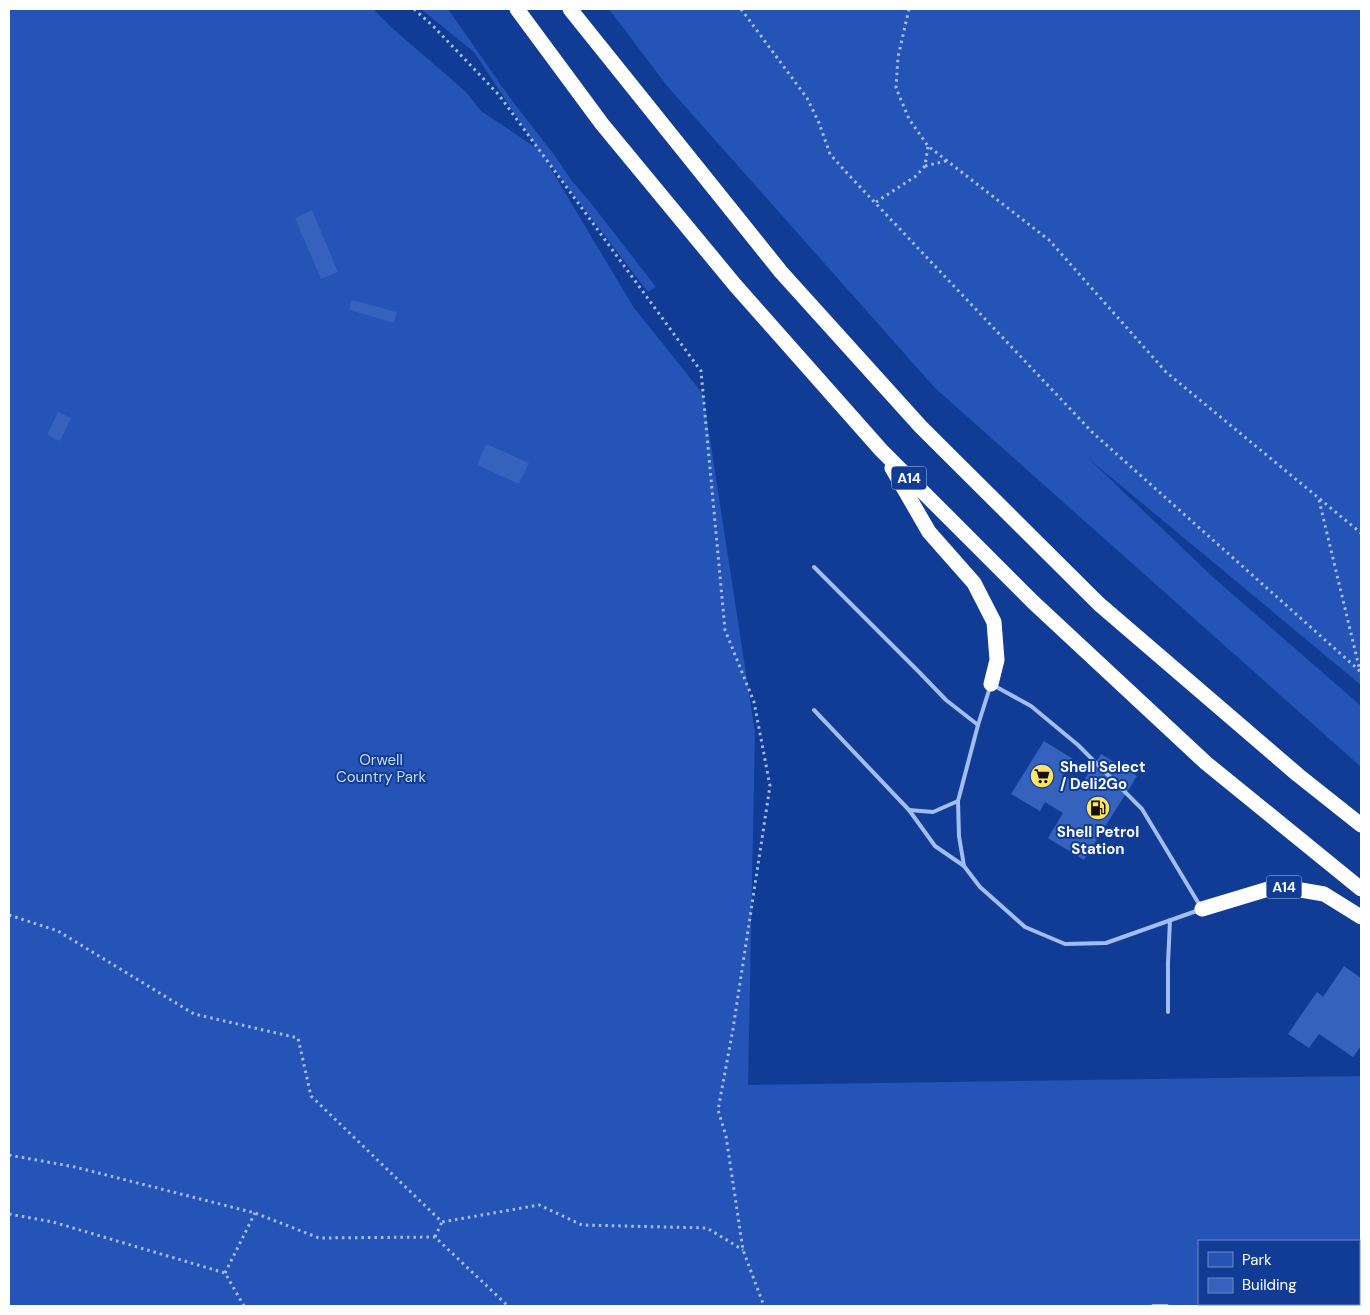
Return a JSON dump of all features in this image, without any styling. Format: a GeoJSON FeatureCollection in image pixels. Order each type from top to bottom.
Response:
{"type":"FeatureCollection","features":[{"type":"Feature","properties":{"kind":"highway","name":"A14"},"geometry":{"type":"LineString","coordinates":[[517,9],[602,124],[735,285],[881,450],[1034,602],[1206,763],[1361,889]]}},
{"type":"Feature","properties":{"kind":"highway"},"geometry":{"type":"LineString","coordinates":[[570,9],[781,272],[921,426],[1099,604],[1298,775],[1361,826]]}},
{"type":"Feature","properties":{"kind":"highway","name":"A14"},"geometry":{"type":"LineString","coordinates":[[881,450],[929,532],[974,583],[994,622],[997,660],[991,684]]}},
{"type":"Feature","properties":{"kind":"highway","name":"A14"},"geometry":{"type":"LineString","coordinates":[[1202,909],[1278,886],[1324,894],[1361,917]]}},
{"type":"Feature","properties":{"kind":"lane"},"geometry":{"type":"LineString","coordinates":[[814,567],[946,700],[978,725]]}},
{"type":"Feature","properties":{"kind":"lane"},"geometry":{"type":"LineString","coordinates":[[814,710],[909,810],[935,846],[964,866],[980,887],[1025,927],[1065,944],[1106,943],[1202,909],[1142,809],[1078,745],[1031,706],[991,684],[958,801],[959,836],[964,866]]}},
{"type":"Feature","properties":{"kind":"lane"},"geometry":{"type":"LineString","coordinates":[[909,810],[933,812],[958,801]]}},
{"type":"Feature","properties":{"kind":"lane"},"geometry":{"type":"LineString","coordinates":[[1168,1012],[1170,920]]}},
{"type":"Feature","properties":{"kind":"lane"},"geometry":{"type":"LineString","coordinates":[[1153,1306],[1167,1306]]}},
{"type":"Feature","properties":{"kind":"path"},"geometry":{"type":"LineString","coordinates":[[414,9],[434,27],[499,96],[702,371],[725,630],[754,702],[770,786],[733,1029],[718,1110],[726,1136],[743,1250],[764,1306]]}},
{"type":"Feature","properties":{"kind":"path"},"geometry":{"type":"LineString","coordinates":[[741,9],[807,98],[819,123],[830,154],[1093,432],[1361,672]]}},
{"type":"Feature","properties":{"kind":"path"},"geometry":{"type":"LineString","coordinates":[[909,9],[898,58],[896,88],[909,119],[928,146],[1049,240],[1166,372],[1361,533]]}},
{"type":"Feature","properties":{"kind":"path"},"geometry":{"type":"LineString","coordinates":[[925,166],[928,146]]}},
{"type":"Feature","properties":{"kind":"path"},"geometry":{"type":"LineString","coordinates":[[876,202],[916,176],[925,166],[946,160]]}},
{"type":"Feature","properties":{"kind":"path"},"geometry":{"type":"LineString","coordinates":[[1319,498],[1361,672]]}},
{"type":"Feature","properties":{"kind":"path"},"geometry":{"type":"LineString","coordinates":[[9,915],[58,931],[194,1014],[298,1038],[311,1096],[442,1222]]}},
{"type":"Feature","properties":{"kind":"path"},"geometry":{"type":"LineString","coordinates":[[9,1155],[75,1167],[255,1213],[319,1238],[436,1237],[508,1306]]}},
{"type":"Feature","properties":{"kind":"path"},"geometry":{"type":"LineString","coordinates":[[442,1222],[539,1204],[582,1225],[707,1228],[743,1250]]}},
{"type":"Feature","properties":{"kind":"path"},"geometry":{"type":"LineString","coordinates":[[226,1273],[255,1213]]}},
{"type":"Feature","properties":{"kind":"path"},"geometry":{"type":"LineString","coordinates":[[9,1214],[53,1222],[226,1273],[244,1306]]}},
{"type":"Feature","properties":{"kind":"path"},"geometry":{"type":"LineString","coordinates":[[436,1237],[442,1222]]}},
{"type":"Feature","properties":{"kind":"green space","name":"Orwell Country Park"},"geometry":{"type":"Polygon","coordinates":[[[9,9],[373,9],[392,28],[465,91],[481,111],[538,149],[474,52],[421,9],[448,9],[510,98],[572,181],[656,287],[648,292],[542,154],[634,308],[703,394],[755,732],[748,1085],[1361,1076],[1361,1306],[9,1306],[9,9]]]}},
{"type":"Feature","properties":{"kind":"green space"},"geometry":{"type":"Polygon","coordinates":[[[609,9],[1361,9],[1361,685],[1089,459],[1215,579],[1361,706],[1361,767],[935,388],[668,87],[609,9]]]}},
{"type":"Feature","properties":{"kind":"building"},"geometry":{"type":"Polygon","coordinates":[[[312,210],[338,272],[321,279],[295,218],[312,210]]]}},
{"type":"Feature","properties":{"kind":"building"},"geometry":{"type":"Polygon","coordinates":[[[352,300],[397,312],[394,323],[349,310],[352,300]]]}},
{"type":"Feature","properties":{"kind":"building"},"geometry":{"type":"Polygon","coordinates":[[[58,412],[71,418],[60,441],[47,435],[58,412]]]}},
{"type":"Feature","properties":{"kind":"building"},"geometry":{"type":"Polygon","coordinates":[[[486,444],[529,463],[519,484],[477,465],[486,444]]]}},
{"type":"Feature","properties":{"kind":"building"},"geometry":{"type":"Polygon","coordinates":[[[1044,741],[1073,759],[1063,775],[1080,786],[1101,754],[1137,776],[1084,860],[1048,838],[1063,813],[1045,802],[1040,811],[1011,794],[1044,741]]]}},
{"type":"Feature","properties":{"kind":"building"},"geometry":{"type":"Polygon","coordinates":[[[1344,966],[1361,978],[1361,1046],[1353,1057],[1319,1034],[1309,1048],[1288,1034],[1317,992],[1323,997],[1344,966]]]}},
{"type":"Feature","properties":{"kind":"place","name":"Shell Select / Deli2Go"},"geometry":{"type":"Point","coordinates":[1042,776]}},
{"type":"Feature","properties":{"kind":"place","name":"Shell Petrol Station"},"geometry":{"type":"Point","coordinates":[1098,808]}}]}
